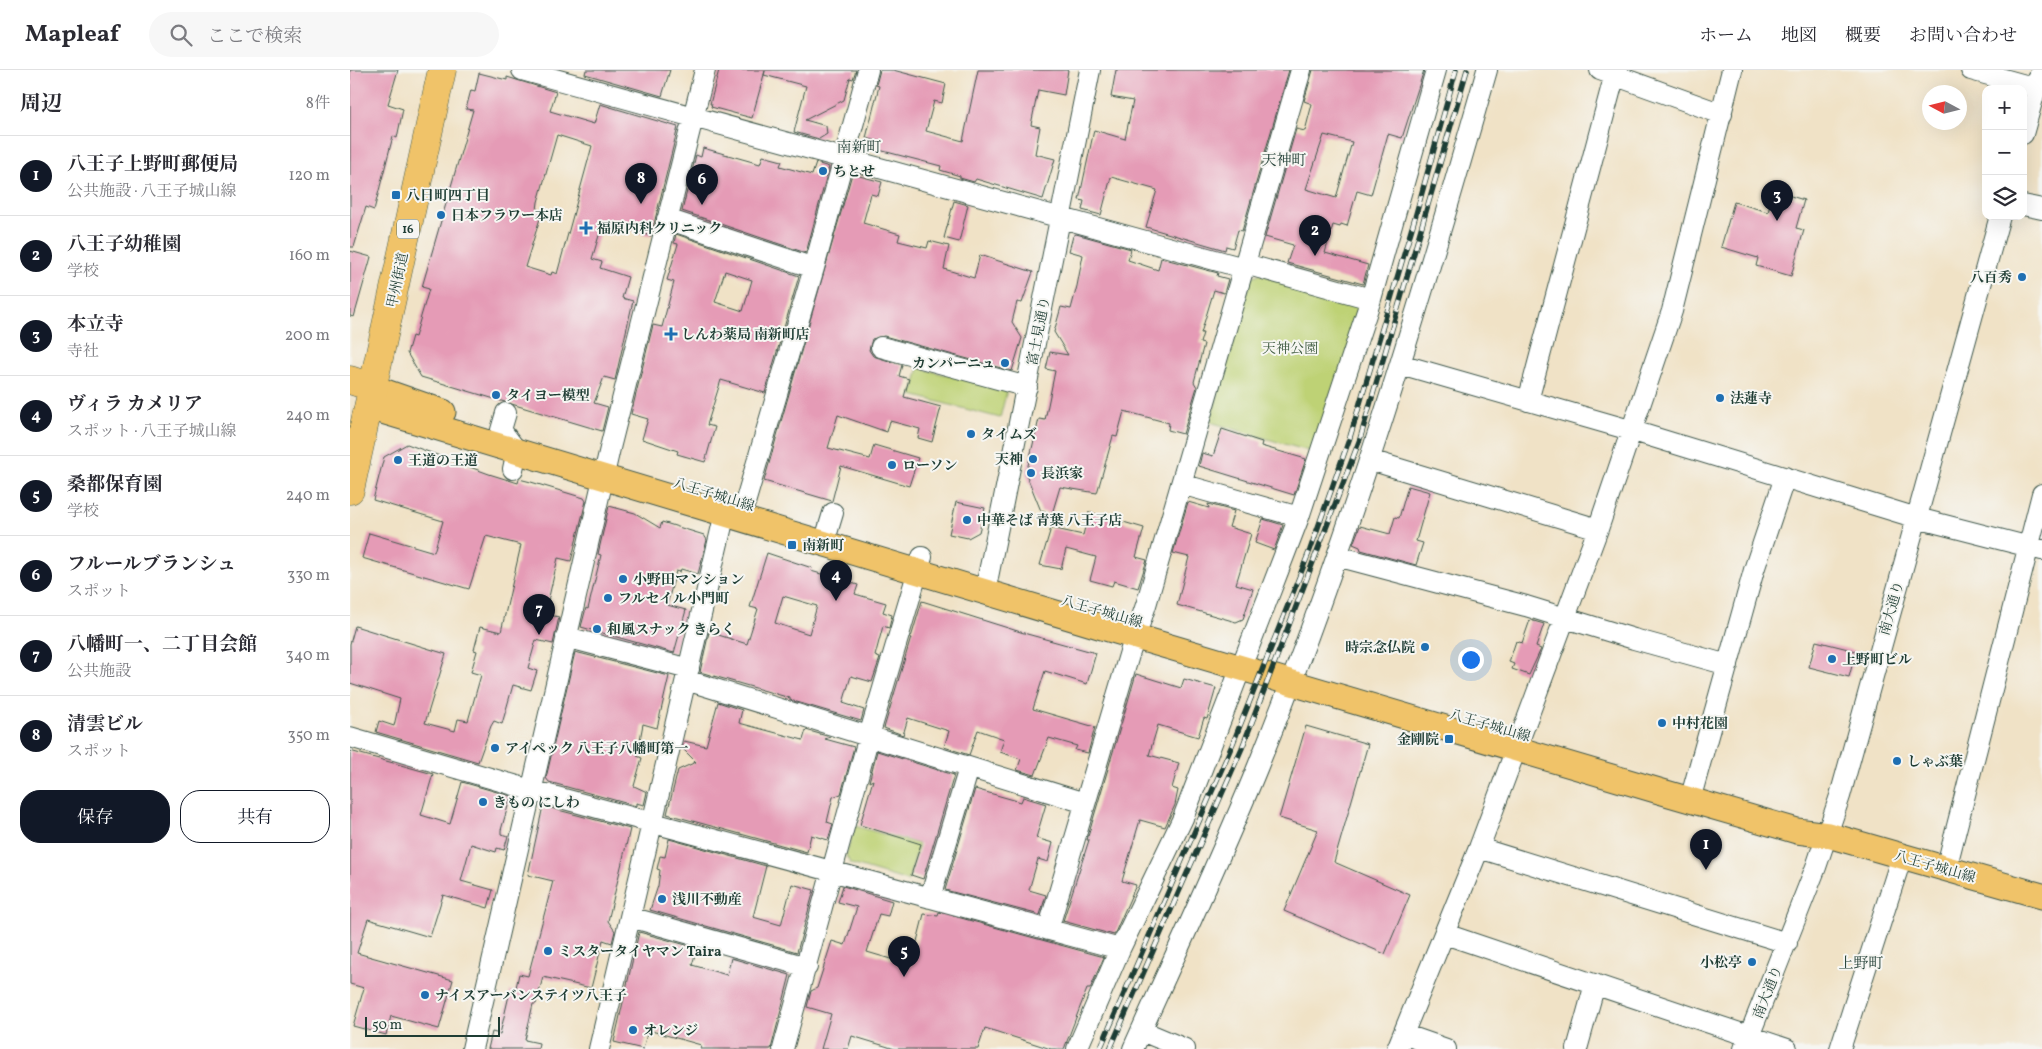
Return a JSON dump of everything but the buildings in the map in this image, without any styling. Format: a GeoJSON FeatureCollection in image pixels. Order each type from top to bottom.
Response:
{"type":"FeatureCollection","features":[{"type":"Feature","properties":{"kind":"highway","name":"甲州街道"},"geometry":{"type":"LineString","coordinates":[[350,490],[361,394],[442,70]]}},
{"type":"Feature","properties":{"kind":"main road","name":"八王子城山線"},"geometry":{"type":"LineString","coordinates":[[361,394],[504,421],[605,469],[735,508],[828,528],[920,564],[987,585],[1692,792],[1801,818],[1828,835],[2042,896]]}},
{"type":"Feature","properties":{"kind":"main road","name":"八王子城山線"},"geometry":{"type":"LineString","coordinates":[[361,394],[515,460],[605,469]]}},
{"type":"Feature","properties":{"kind":"street"},"geometry":{"type":"LineString","coordinates":[[522,70],[1061,218],[1370,299]]}},
{"type":"Feature","properties":{"kind":"street"},"geometry":{"type":"LineString","coordinates":[[472,1049],[605,469],[705,70]]}},
{"type":"Feature","properties":{"kind":"street"},"geometry":{"type":"LineString","coordinates":[[602,1048],[630,917],[687,674],[735,508],[814,268],[868,70]]}},
{"type":"Feature","properties":{"kind":"street","name":"富士見通り"},"geometry":{"type":"LineString","coordinates":[[987,585],[1090,70]]}},
{"type":"Feature","properties":{"kind":"street"},"geometry":{"type":"LineString","coordinates":[[1048,930],[1084,803],[1181,484],[1301,70]]}},
{"type":"Feature","properties":{"kind":"street"},"geometry":{"type":"LineString","coordinates":[[1077,1049],[1120,949],[1183,818],[1299,517],[1370,299],[1436,70]]}},
{"type":"Feature","properties":{"kind":"street"},"geometry":{"type":"LineString","coordinates":[[1134,1049],[1258,766],[1337,556],[1400,364],[1486,70]]}},
{"type":"Feature","properties":{"kind":"street"},"geometry":{"type":"LineString","coordinates":[[1446,1049],[1400,1041],[1479,848],[1598,529],[1630,430],[1672,311],[1732,70]]}},
{"type":"Feature","properties":{"kind":"street"},"geometry":{"type":"LineString","coordinates":[[1971,70],[2039,79],[2024,130]]}},
{"type":"Feature","properties":{"kind":"street"},"geometry":{"type":"LineString","coordinates":[[1528,401],[1611,72],[1722,114]]}},
{"type":"Feature","properties":{"kind":"street"},"geometry":{"type":"LineString","coordinates":[[2027,206],[2042,209]]}},
{"type":"Feature","properties":{"kind":"street"},"geometry":{"type":"LineString","coordinates":[[667,219],[814,268]]}},
{"type":"Feature","properties":{"kind":"street","name":"南大通り"},"geometry":{"type":"LineString","coordinates":[[1746,1042],[1787,943],[1828,835],[1999,220]]}},
{"type":"Feature","properties":{"kind":"street"},"geometry":{"type":"LineString","coordinates":[[882,347],[1027,387]]}},
{"type":"Feature","properties":{"kind":"street"},"geometry":{"type":"LineString","coordinates":[[1400,364],[1630,430],[1917,518],[2035,547]]}},
{"type":"Feature","properties":{"kind":"street"},"geometry":{"type":"LineString","coordinates":[[504,421],[515,460]]}},
{"type":"Feature","properties":{"kind":"street"},"geometry":{"type":"LineString","coordinates":[[1370,460],[1598,529]]}},
{"type":"Feature","properties":{"kind":"street"},"geometry":{"type":"LineString","coordinates":[[1692,792],[1754,570],[1785,477]]}},
{"type":"Feature","properties":{"kind":"street"},"geometry":{"type":"LineString","coordinates":[[1181,484],[1299,517]]}},
{"type":"Feature","properties":{"kind":"street"},"geometry":{"type":"LineString","coordinates":[[1946,869],[2035,547],[2042,494]]}},
{"type":"Feature","properties":{"kind":"street"},"geometry":{"type":"LineString","coordinates":[[1337,556],[1565,618],[1728,665]]}},
{"type":"Feature","properties":{"kind":"street"},"geometry":{"type":"LineString","coordinates":[[783,1049],[869,736],[920,564]]}},
{"type":"Feature","properties":{"kind":"street"},"geometry":{"type":"LineString","coordinates":[[566,637],[687,674],[869,736],[1084,803]]}},
{"type":"Feature","properties":{"kind":"street"},"geometry":{"type":"LineString","coordinates":[[350,737],[531,790],[1120,949]]}},
{"type":"Feature","properties":{"kind":"street"},"geometry":{"type":"LineString","coordinates":[[930,898],[969,768]]}},
{"type":"Feature","properties":{"kind":"street"},"geometry":{"type":"LineString","coordinates":[[1479,848],[1787,943]]}},
{"type":"Feature","properties":{"kind":"street"},"geometry":{"type":"LineString","coordinates":[[1840,1049],[1902,856]]}},
{"type":"Feature","properties":{"kind":"street"},"geometry":{"type":"LineString","coordinates":[[630,917],[807,967]]}},
{"type":"Feature","properties":{"kind":"street"},"geometry":{"type":"LineString","coordinates":[[1445,934],[1595,984],[1746,1042],[1787,1049]]}},
{"type":"Feature","properties":{"kind":"street"},"geometry":{"type":"LineString","coordinates":[[1577,1049],[1595,984]]}},
{"type":"Feature","properties":{"kind":"street"},"geometry":{"type":"LineString","coordinates":[[1142,1030],[1185,1049]]}},
{"type":"Feature","properties":{"kind":"green space","name":"天神公園"},"geometry":{"type":"Polygon","coordinates":[[[1259,274],[1357,303],[1361,310],[1315,453],[1210,422],[1252,277],[1259,274]]]}},
{"type":"Feature","properties":{"kind":"green space"},"geometry":{"type":"Polygon","coordinates":[[[919,368],[1007,390],[1000,418],[912,395],[919,368]]]}},
{"type":"Feature","properties":{"kind":"green space"},"geometry":{"type":"Polygon","coordinates":[[[855,826],[919,844],[908,881],[851,864],[846,856],[855,826]]]}},
{"type":"Feature","properties":{"kind":"railway"},"geometry":{"type":"LineString","coordinates":[[1100,1049],[1233,743],[1310,550],[1350,437],[1416,214],[1456,70]]}},
{"type":"Feature","properties":{"kind":"railway"},"geometry":{"type":"LineString","coordinates":[[1110,1049],[1242,748],[1360,439],[1467,70]]}},
{"type":"Feature","properties":{"kind":"place","name":"ちとせ"},"geometry":{"type":"Point","coordinates":[823,171]}},
{"type":"Feature","properties":{"kind":"place","name":"八日町四丁目"},"geometry":{"type":"Point","coordinates":[396,195]}},
{"type":"Feature","properties":{"kind":"place","name":"清雲ビル"},"geometry":{"type":"Point","coordinates":[641,204]}},
{"type":"Feature","properties":{"kind":"place","name":"フルールブランシュ"},"geometry":{"type":"Point","coordinates":[702,205]}},
{"type":"Feature","properties":{"kind":"place","name":"日本フラワー本店"},"geometry":{"type":"Point","coordinates":[441,215]}},
{"type":"Feature","properties":{"kind":"place","name":"本立寺"},"geometry":{"type":"Point","coordinates":[1777,221]}},
{"type":"Feature","properties":{"kind":"place","name":"福原内科クリニック"},"geometry":{"type":"Point","coordinates":[586,228]}},
{"type":"Feature","properties":{"kind":"place","name":"八王子幼稚園"},"geometry":{"type":"Point","coordinates":[1315,256]}},
{"type":"Feature","properties":{"kind":"place","name":"八百秀"},"geometry":{"type":"Point","coordinates":[2022,277]}},
{"type":"Feature","properties":{"kind":"place","name":"しんわ薬局 南新町店"},"geometry":{"type":"Point","coordinates":[671,334]}},
{"type":"Feature","properties":{"kind":"place","name":"カンパーニュ"},"geometry":{"type":"Point","coordinates":[1005,363]}},
{"type":"Feature","properties":{"kind":"place","name":"タイヨー模型"},"geometry":{"type":"Point","coordinates":[496,395]}},
{"type":"Feature","properties":{"kind":"place","name":"法蓮寺"},"geometry":{"type":"Point","coordinates":[1720,398]}},
{"type":"Feature","properties":{"kind":"place","name":"タイムズ"},"geometry":{"type":"Point","coordinates":[971,434]}},
{"type":"Feature","properties":{"kind":"place","name":"天神"},"geometry":{"type":"Point","coordinates":[1033,459]}},
{"type":"Feature","properties":{"kind":"place","name":"王道の王道"},"geometry":{"type":"Point","coordinates":[398,460]}},
{"type":"Feature","properties":{"kind":"place","name":"ローソン"},"geometry":{"type":"Point","coordinates":[892,465]}},
{"type":"Feature","properties":{"kind":"place","name":"長浜家"},"geometry":{"type":"Point","coordinates":[1031,473]}},
{"type":"Feature","properties":{"kind":"place","name":"中華そば 青葉 八王子店"},"geometry":{"type":"Point","coordinates":[967,520]}},
{"type":"Feature","properties":{"kind":"place","name":"南新町"},"geometry":{"type":"Point","coordinates":[792,545]}},
{"type":"Feature","properties":{"kind":"place","name":"小野田マンション"},"geometry":{"type":"Point","coordinates":[623,579]}},
{"type":"Feature","properties":{"kind":"place","name":"フルセイル小門町"},"geometry":{"type":"Point","coordinates":[608,598]}},
{"type":"Feature","properties":{"kind":"place","name":"ヴィラ カメリア"},"geometry":{"type":"Point","coordinates":[836,601]}},
{"type":"Feature","properties":{"kind":"place","name":"和風スナック きらく"},"geometry":{"type":"Point","coordinates":[597,629]}},
{"type":"Feature","properties":{"kind":"place","name":"八幡町一、二丁目会館"},"geometry":{"type":"Point","coordinates":[539,635]}},
{"type":"Feature","properties":{"kind":"place","name":"時宗念仏院"},"geometry":{"type":"Point","coordinates":[1425,647]}},
{"type":"Feature","properties":{"kind":"place","name":"上野町ビル"},"geometry":{"type":"Point","coordinates":[1832,659]}},
{"type":"Feature","properties":{"kind":"place","name":"中村花園"},"geometry":{"type":"Point","coordinates":[1662,723]}},
{"type":"Feature","properties":{"kind":"place","name":"金剛院"},"geometry":{"type":"Point","coordinates":[1449,739]}},
{"type":"Feature","properties":{"kind":"place","name":"アイペック 八王子八幡町第一"},"geometry":{"type":"Point","coordinates":[495,748]}},
{"type":"Feature","properties":{"kind":"place","name":"しゃぶ葉"},"geometry":{"type":"Point","coordinates":[1897,761]}},
{"type":"Feature","properties":{"kind":"place","name":"きもの にしわ"},"geometry":{"type":"Point","coordinates":[483,802]}},
{"type":"Feature","properties":{"kind":"place","name":"八王子上野町郵便局"},"geometry":{"type":"Point","coordinates":[1706,870]}},
{"type":"Feature","properties":{"kind":"place","name":"浅川不動産"},"geometry":{"type":"Point","coordinates":[662,899]}},
{"type":"Feature","properties":{"kind":"place","name":"ミスタータイヤマン Taira"},"geometry":{"type":"Point","coordinates":[548,951]}},
{"type":"Feature","properties":{"kind":"place","name":"小松亭"},"geometry":{"type":"Point","coordinates":[1752,962]}},
{"type":"Feature","properties":{"kind":"place","name":"桑都保育園"},"geometry":{"type":"Point","coordinates":[904,977]}},
{"type":"Feature","properties":{"kind":"place","name":"ナイスアーバンステイツ八王子"},"geometry":{"type":"Point","coordinates":[425,995]}},
{"type":"Feature","properties":{"kind":"place","name":"オレンジ"},"geometry":{"type":"Point","coordinates":[633,1030]}},
{"type":"Feature","properties":{"kind":"district","name":"南新町"},"geometry":{"type":"Point","coordinates":[859,147]}},
{"type":"Feature","properties":{"kind":"district","name":"天神町"},"geometry":{"type":"Point","coordinates":[1284,160]}},
{"type":"Feature","properties":{"kind":"district","name":"上野町"},"geometry":{"type":"Point","coordinates":[1861,963]}}]}
